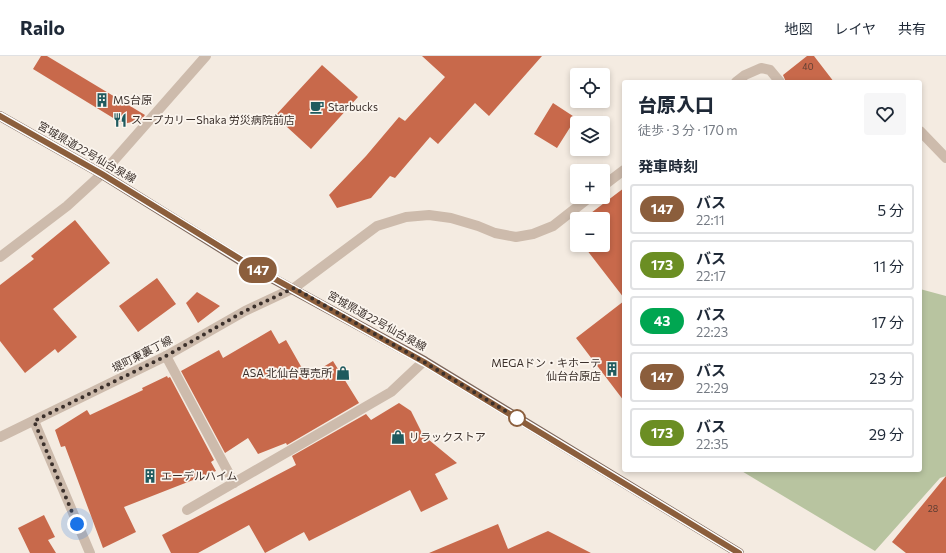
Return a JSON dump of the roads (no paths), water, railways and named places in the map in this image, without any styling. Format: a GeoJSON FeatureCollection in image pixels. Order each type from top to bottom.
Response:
{"type":"FeatureCollection","features":[{"type":"Feature","properties":{"kind":"main road","name":"宮城県道22号仙台泉線"},"geometry":{"type":"LineString","coordinates":[[0,116],[102,174],[248,264],[294,288],[424,362],[739,553]]}},
{"type":"Feature","properties":{"kind":"street"},"geometry":{"type":"LineString","coordinates":[[0,257],[67,206],[102,174],[206,56]]}},
{"type":"Feature","properties":{"kind":"street"},"geometry":{"type":"LineString","coordinates":[[739,80],[745,75],[761,68],[770,70],[778,80]]}},
{"type":"Feature","properties":{"kind":"street"},"geometry":{"type":"LineString","coordinates":[[922,133],[946,158]]}},
{"type":"Feature","properties":{"kind":"street"},"geometry":{"type":"LineString","coordinates":[[610,181],[622,172]]}},
{"type":"Feature","properties":{"kind":"street","name":"堤町東裏丁線"},"geometry":{"type":"LineString","coordinates":[[0,437],[166,356],[245,311],[294,288],[376,226],[406,217],[429,215],[451,218],[495,233],[516,236],[534,234],[553,226],[581,204]]}},
{"type":"Feature","properties":{"kind":"street"},"geometry":{"type":"LineString","coordinates":[[166,356],[234,482]]}},
{"type":"Feature","properties":{"kind":"street"},"geometry":{"type":"LineString","coordinates":[[187,510],[391,392],[424,362]]}},
{"type":"Feature","properties":{"kind":"street"},"geometry":{"type":"LineString","coordinates":[[34,421],[90,553]]}},
{"type":"Feature","properties":{"kind":"place","name":"MS台原"},"geometry":{"type":"Point","coordinates":[102,100]}},
{"type":"Feature","properties":{"kind":"place","name":"Starbucks"},"geometry":{"type":"Point","coordinates":[317,107]}},
{"type":"Feature","properties":{"kind":"place","name":"スープカリーShaka 労災病院前店"},"geometry":{"type":"Point","coordinates":[120,120]}},
{"type":"Feature","properties":{"kind":"place","name":"MEGAドン・キホーテ 仙台台原店"},"geometry":{"type":"Point","coordinates":[612,369]}},
{"type":"Feature","properties":{"kind":"place","name":"ASA 北仙台専売所"},"geometry":{"type":"Point","coordinates":[343,373]}},
{"type":"Feature","properties":{"kind":"place","name":"リラックストア"},"geometry":{"type":"Point","coordinates":[398,437]}},
{"type":"Feature","properties":{"kind":"place","name":"エーデルハイム"},"geometry":{"type":"Point","coordinates":[150,476]}}]}
